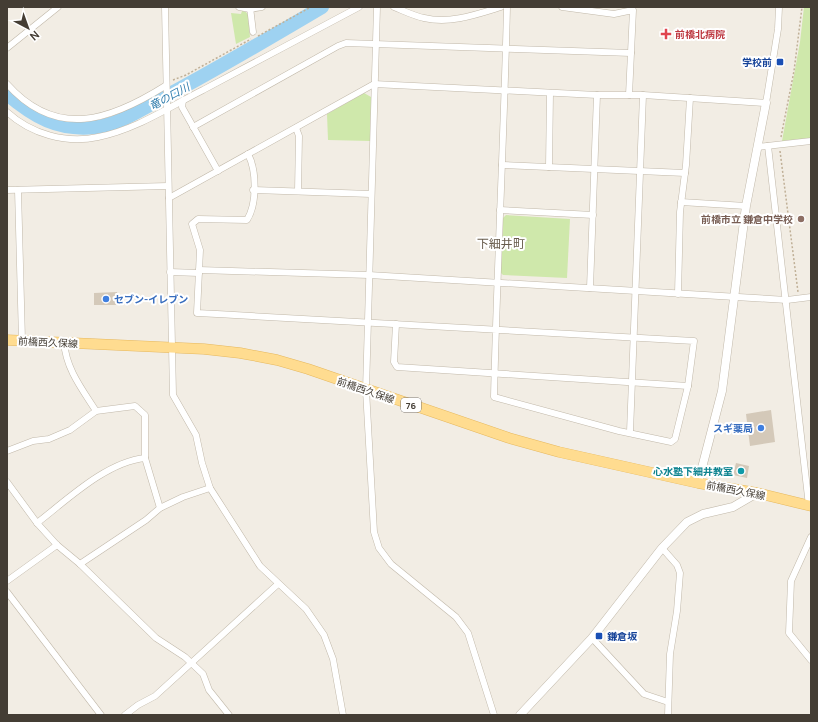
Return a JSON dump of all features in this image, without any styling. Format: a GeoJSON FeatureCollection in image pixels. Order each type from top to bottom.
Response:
{"type":"FeatureCollection","features":[{"type":"Feature","properties":{"kind":"main road","name":"前橋西久保線"},"geometry":{"type":"LineString","coordinates":[[7,340],[171,347],[240,353],[277,360],[509,438],[552,450],[698,483],[757,493],[810,506]]}},
{"type":"Feature","properties":{"kind":"street"},"geometry":{"type":"LineString","coordinates":[[7,48],[58,7]]}},
{"type":"Feature","properties":{"kind":"street"},"geometry":{"type":"LineString","coordinates":[[165,7],[165,88],[173,395],[196,435],[202,463],[210,488],[260,566],[306,608],[324,635],[333,660],[343,715]]}},
{"type":"Feature","properties":{"kind":"street"},"geometry":{"type":"LineString","coordinates":[[239,7],[262,7]]}},
{"type":"Feature","properties":{"kind":"street"},"geometry":{"type":"LineString","coordinates":[[7,112],[17,121],[43,134],[71,140],[97,138],[119,132],[359,7]]}},
{"type":"Feature","properties":{"kind":"street"},"geometry":{"type":"LineString","coordinates":[[377,7],[366,390],[374,532],[380,548],[392,564],[460,622],[468,633],[494,715]]}},
{"type":"Feature","properties":{"kind":"street"},"geometry":{"type":"LineString","coordinates":[[394,7],[424,18],[446,21],[466,18],[501,7]]}},
{"type":"Feature","properties":{"kind":"street"},"geometry":{"type":"LineString","coordinates":[[248,154],[253,163],[253,190],[252,212],[247,220],[198,219],[192,224],[200,250],[197,313],[396,324],[495,330],[634,338],[694,341],[688,386],[675,439],[671,442],[630,432],[619,431],[494,397],[495,330],[507,7]]}},
{"type":"Feature","properties":{"kind":"street"},"geometry":{"type":"LineString","coordinates":[[562,7],[614,14],[634,9],[629,95]]}},
{"type":"Feature","properties":{"kind":"street"},"geometry":{"type":"LineString","coordinates":[[698,483],[722,391],[746,206],[766,103],[778,29],[779,7]]}},
{"type":"Feature","properties":{"kind":"street"},"geometry":{"type":"LineString","coordinates":[[250,8],[252,32]]}},
{"type":"Feature","properties":{"kind":"street"},"geometry":{"type":"LineString","coordinates":[[194,127],[338,46],[346,43],[631,53]]}},
{"type":"Feature","properties":{"kind":"street"},"geometry":{"type":"LineString","coordinates":[[7,84],[15,93],[37,109],[63,117],[87,119],[100,118],[127,108],[165,88]]}},
{"type":"Feature","properties":{"kind":"street"},"geometry":{"type":"LineString","coordinates":[[169,198],[374,84],[597,95],[643,95],[766,103]]}},
{"type":"Feature","properties":{"kind":"street"},"geometry":{"type":"LineString","coordinates":[[549,167],[550,93]]}},
{"type":"Feature","properties":{"kind":"street"},"geometry":{"type":"LineString","coordinates":[[590,288],[597,95]]}},
{"type":"Feature","properties":{"kind":"street"},"geometry":{"type":"LineString","coordinates":[[630,432],[643,95]]}},
{"type":"Feature","properties":{"kind":"street"},"geometry":{"type":"LineString","coordinates":[[678,294],[682,202],[690,98]]}},
{"type":"Feature","properties":{"kind":"street"},"geometry":{"type":"LineString","coordinates":[[183,100],[182,107],[218,171]]}},
{"type":"Feature","properties":{"kind":"street"},"geometry":{"type":"LineString","coordinates":[[296,128],[299,136],[298,191]]}},
{"type":"Feature","properties":{"kind":"street"},"geometry":{"type":"LineString","coordinates":[[758,147],[811,141]]}},
{"type":"Feature","properties":{"kind":"street"},"geometry":{"type":"LineString","coordinates":[[768,146],[810,506]]}},
{"type":"Feature","properties":{"kind":"street"},"geometry":{"type":"LineString","coordinates":[[502,165],[685,173]]}},
{"type":"Feature","properties":{"kind":"street"},"geometry":{"type":"LineString","coordinates":[[7,190],[168,186]]}},
{"type":"Feature","properties":{"kind":"street"},"geometry":{"type":"LineString","coordinates":[[18,190],[22,340]]}},
{"type":"Feature","properties":{"kind":"street"},"geometry":{"type":"LineString","coordinates":[[253,190],[371,194]]}},
{"type":"Feature","properties":{"kind":"street"},"geometry":{"type":"LineString","coordinates":[[682,202],[746,206]]}},
{"type":"Feature","properties":{"kind":"street"},"geometry":{"type":"LineString","coordinates":[[500,210],[593,215]]}},
{"type":"Feature","properties":{"kind":"street"},"geometry":{"type":"LineString","coordinates":[[170,272],[199,271],[369,275],[787,300],[811,297]]}},
{"type":"Feature","properties":{"kind":"street"},"geometry":{"type":"LineString","coordinates":[[396,324],[394,362],[397,367],[688,386]]}},
{"type":"Feature","properties":{"kind":"street"},"geometry":{"type":"LineString","coordinates":[[64,342],[65,356],[71,371],[96,411]]}},
{"type":"Feature","properties":{"kind":"street"},"geometry":{"type":"LineString","coordinates":[[7,451],[34,441],[49,439],[70,430],[96,411],[135,406],[140,408],[145,415],[145,458],[160,508]]}},
{"type":"Feature","properties":{"kind":"street"},"geometry":{"type":"LineString","coordinates":[[37,523],[100,475],[137,459],[145,458]]}},
{"type":"Feature","properties":{"kind":"street"},"geometry":{"type":"LineString","coordinates":[[7,482],[37,523],[58,545],[80,564],[156,638],[185,657],[203,674],[210,690],[229,715]]}},
{"type":"Feature","properties":{"kind":"street"},"geometry":{"type":"LineString","coordinates":[[80,564],[146,520],[160,508],[183,497],[210,488]]}},
{"type":"Feature","properties":{"kind":"street"},"geometry":{"type":"LineString","coordinates":[[520,715],[592,638],[662,548],[687,522],[703,514],[733,507],[757,493]]}},
{"type":"Feature","properties":{"kind":"street"},"geometry":{"type":"LineString","coordinates":[[811,537],[791,581],[789,633],[811,660]]}},
{"type":"Feature","properties":{"kind":"street"},"geometry":{"type":"LineString","coordinates":[[7,581],[58,545]]}},
{"type":"Feature","properties":{"kind":"street"},"geometry":{"type":"LineString","coordinates":[[662,548],[676,565],[680,573],[677,611],[670,654],[668,715]]}},
{"type":"Feature","properties":{"kind":"street"},"geometry":{"type":"LineString","coordinates":[[125,715],[138,705],[155,696],[278,584]]}},
{"type":"Feature","properties":{"kind":"street"},"geometry":{"type":"LineString","coordinates":[[7,592],[101,715]]}},
{"type":"Feature","properties":{"kind":"street"},"geometry":{"type":"LineString","coordinates":[[592,638],[644,694],[668,702]]}},
{"type":"Feature","properties":{"kind":"path"},"geometry":{"type":"LineString","coordinates":[[165,88],[173,80],[186,75],[311,7]]}},
{"type":"Feature","properties":{"kind":"path"},"geometry":{"type":"LineString","coordinates":[[799,299],[780,145],[794,71],[802,7]]}},
{"type":"Feature","properties":{"kind":"green space"},"geometry":{"type":"Polygon","coordinates":[[[804,7],[811,7],[811,138],[782,141],[800,42],[804,7]]]}},
{"type":"Feature","properties":{"kind":"green space"},"geometry":{"type":"Polygon","coordinates":[[[242,11],[246,12],[248,15],[250,37],[236,44],[231,13],[241,14],[242,11]]]}},
{"type":"Feature","properties":{"kind":"green space"},"geometry":{"type":"Polygon","coordinates":[[[364,93],[371,97],[370,141],[328,140],[327,114],[364,93]]]}},
{"type":"Feature","properties":{"kind":"green space"},"geometry":{"type":"Polygon","coordinates":[[[506,215],[570,219],[567,278],[503,275],[500,272],[503,218],[506,215]]]}},
{"type":"Feature","properties":{"kind":"building","name":"セブン-イレブン"},"geometry":{"type":"Polygon","coordinates":[[[117,292],[119,305],[94,305],[94,293],[117,292]]]}},
{"type":"Feature","properties":{"kind":"building","name":"スギ薬局"},"geometry":{"type":"Polygon","coordinates":[[[771,410],[775,442],[750,446],[746,414],[771,410]]]}},
{"type":"Feature","properties":{"kind":"building","name":"心水塾下細井教室"},"geometry":{"type":"Polygon","coordinates":[[[736,463],[749,466],[747,478],[733,475],[736,463]]]}},
{"type":"Feature","properties":{"kind":"waterway","name":"竜の口川"},"geometry":{"type":"LineString","coordinates":[[7,94],[37,116],[47,121],[69,127],[82,128],[104,126],[128,116],[180,89],[322,7]]}},
{"type":"Feature","properties":{"kind":"place","name":"前橋北病院"},"geometry":{"type":"Point","coordinates":[666,34]}},
{"type":"Feature","properties":{"kind":"place","name":"学校前"},"geometry":{"type":"Point","coordinates":[780,62]}},
{"type":"Feature","properties":{"kind":"place","name":"前橋市立 鎌倉中学校"},"geometry":{"type":"Point","coordinates":[801,219]}},
{"type":"Feature","properties":{"kind":"place","name":"セブン-イレブン"},"geometry":{"type":"Point","coordinates":[106,299]}},
{"type":"Feature","properties":{"kind":"place","name":"スギ薬局"},"geometry":{"type":"Point","coordinates":[761,428]}},
{"type":"Feature","properties":{"kind":"place","name":"心水塾下細井教室"},"geometry":{"type":"Point","coordinates":[741,471]}},
{"type":"Feature","properties":{"kind":"place","name":"鎌倉坂"},"geometry":{"type":"Point","coordinates":[599,636]}},
{"type":"Feature","properties":{"kind":"district","name":"下細井町"},"geometry":{"type":"Point","coordinates":[501,243]}}]}
